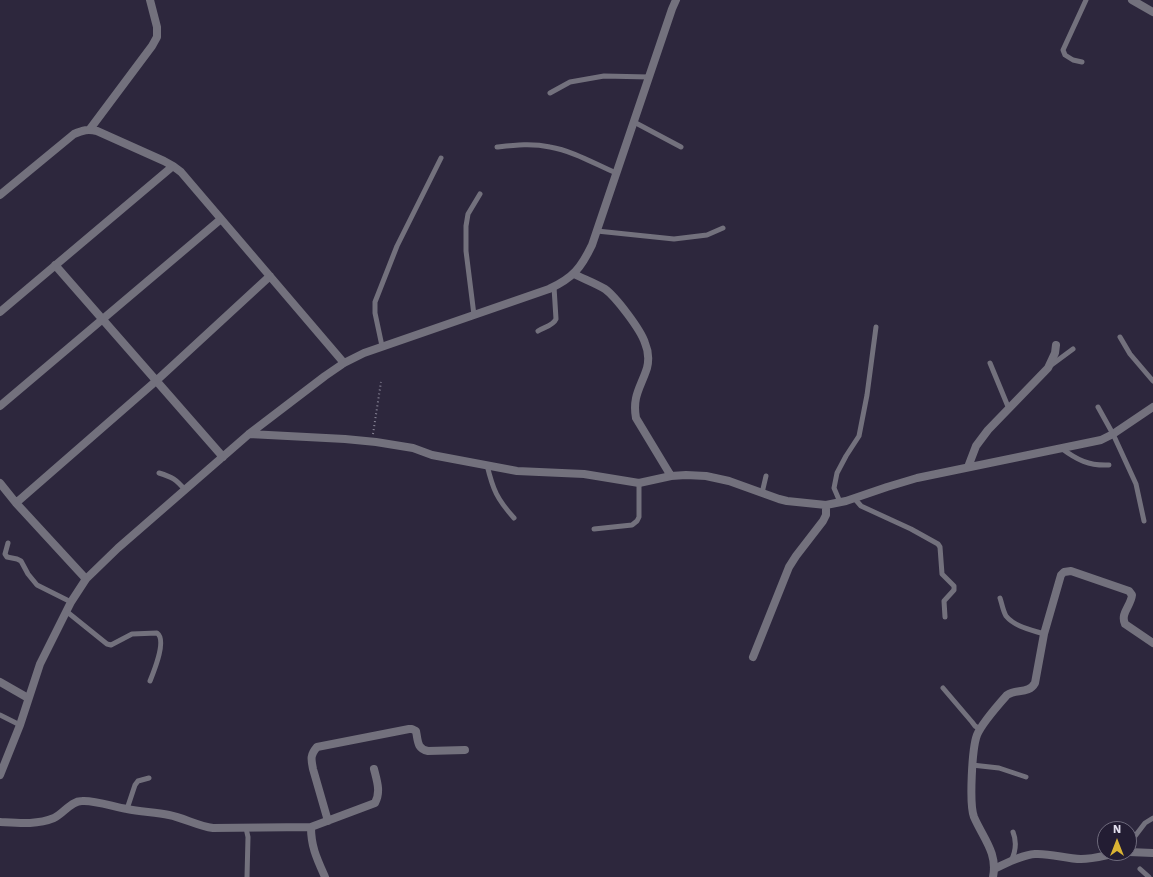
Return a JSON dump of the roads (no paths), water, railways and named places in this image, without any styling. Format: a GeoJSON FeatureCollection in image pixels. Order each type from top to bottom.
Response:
{"type":"FeatureCollection","features":[{"type":"Feature","properties":{"kind":"street"},"geometry":{"type":"LineString","coordinates":[[90,129],[152,46],[157,37],[157,27],[150,0]]}},
{"type":"Feature","properties":{"kind":"street"},"geometry":{"type":"LineString","coordinates":[[0,775],[20,725],[40,664],[66,611],[86,579],[118,548],[250,434],[324,376],[344,363],[382,346],[554,287],[574,274],[584,262],[592,245],[676,0]]}},
{"type":"Feature","properties":{"kind":"street"},"geometry":{"type":"LineString","coordinates":[[1132,0],[1153,12]]}},
{"type":"Feature","properties":{"kind":"street"},"geometry":{"type":"LineString","coordinates":[[0,195],[74,134],[82,130],[90,129],[111,137],[173,166],[181,172],[222,219],[344,363]]}},
{"type":"Feature","properties":{"kind":"street"},"geometry":{"type":"LineString","coordinates":[[0,312],[173,166]]}},
{"type":"Feature","properties":{"kind":"street"},"geometry":{"type":"LineString","coordinates":[[0,406],[222,219]]}},
{"type":"Feature","properties":{"kind":"street"},"geometry":{"type":"LineString","coordinates":[[55,265],[223,457]]}},
{"type":"Feature","properties":{"kind":"street"},"geometry":{"type":"LineString","coordinates":[[574,274],[605,289],[614,297],[640,333],[646,344],[648,356],[647,366],[635,400],[634,408],[636,418],[671,476]]}},
{"type":"Feature","properties":{"kind":"street"},"geometry":{"type":"LineString","coordinates":[[16,502],[156,381],[270,276]]}},
{"type":"Feature","properties":{"kind":"street"},"geometry":{"type":"LineString","coordinates":[[968,467],[976,446],[988,430],[1048,368],[1053,360],[1056,345]]}},
{"type":"Feature","properties":{"kind":"street"},"geometry":{"type":"LineString","coordinates":[[250,434],[345,439],[372,442],[413,448],[432,455],[517,471],[584,474],[639,483],[671,476],[686,475],[718,478],[788,501],[826,505],[855,499],[917,478],[1102,440],[1153,407]]}},
{"type":"Feature","properties":{"kind":"street"},"geometry":{"type":"LineString","coordinates":[[0,483],[86,579]]}},
{"type":"Feature","properties":{"kind":"street"},"geometry":{"type":"LineString","coordinates":[[753,657],[789,567],[823,521],[826,515],[826,505]]}},
{"type":"Feature","properties":{"kind":"street"},"geometry":{"type":"LineString","coordinates":[[1097,857],[1080,859],[1046,854],[1035,854],[1024,856],[993,873],[992,852],[973,813],[972,807],[972,765],[976,740],[980,729],[1011,692],[1029,690],[1033,687],[1044,634],[1061,576],[1064,572],[1070,571],[1129,591],[1132,595],[1132,599],[1124,614],[1123,619],[1125,624],[1153,643]]}},
{"type":"Feature","properties":{"kind":"street"},"geometry":{"type":"LineString","coordinates":[[0,682],[28,698]]}},
{"type":"Feature","properties":{"kind":"street"},"geometry":{"type":"LineString","coordinates":[[328,821],[313,769],[312,752],[317,747],[412,729],[416,731],[422,750],[465,750]]}},
{"type":"Feature","properties":{"kind":"street"},"geometry":{"type":"LineString","coordinates":[[0,822],[36,823],[61,814],[74,803],[87,801],[127,810],[170,815],[205,827],[213,828],[310,827],[375,804],[379,792],[374,769]]}},
{"type":"Feature","properties":{"kind":"street"},"geometry":{"type":"LineString","coordinates":[[310,827],[313,848],[325,877]]}},
{"type":"Feature","properties":{"kind":"street"},"geometry":{"type":"LineString","coordinates":[[1137,852],[1153,853]]}},
{"type":"Feature","properties":{"kind":"lane"},"geometry":{"type":"LineString","coordinates":[[1082,62],[1073,60],[1065,55],[1063,50],[1086,0]]}},
{"type":"Feature","properties":{"kind":"lane"},"geometry":{"type":"LineString","coordinates":[[550,93],[570,82],[604,76],[649,77]]}},
{"type":"Feature","properties":{"kind":"lane"},"geometry":{"type":"LineString","coordinates":[[634,122],[682,147]]}},
{"type":"Feature","properties":{"kind":"lane"},"geometry":{"type":"LineString","coordinates":[[497,147],[523,145],[550,147],[575,154],[616,174]]}},
{"type":"Feature","properties":{"kind":"lane"},"geometry":{"type":"LineString","coordinates":[[382,346],[375,313],[375,302],[397,246],[441,158]]}},
{"type":"Feature","properties":{"kind":"lane"},"geometry":{"type":"LineString","coordinates":[[474,315],[466,251],[466,226],[468,214],[480,194]]}},
{"type":"Feature","properties":{"kind":"lane"},"geometry":{"type":"LineString","coordinates":[[597,231],[674,239],[706,236],[723,228]]}},
{"type":"Feature","properties":{"kind":"lane"},"geometry":{"type":"LineString","coordinates":[[538,331],[552,325],[556,319],[554,287]]}},
{"type":"Feature","properties":{"kind":"lane"},"geometry":{"type":"LineString","coordinates":[[840,502],[834,488],[837,473],[859,436],[867,395],[876,327]]}},
{"type":"Feature","properties":{"kind":"lane"},"geometry":{"type":"LineString","coordinates":[[1120,337],[1130,354],[1153,381]]}},
{"type":"Feature","properties":{"kind":"lane"},"geometry":{"type":"LineString","coordinates":[[1048,368],[1073,349]]}},
{"type":"Feature","properties":{"kind":"lane"},"geometry":{"type":"LineString","coordinates":[[990,363],[1009,410]]}},
{"type":"Feature","properties":{"kind":"lane"},"geometry":{"type":"LineString","coordinates":[[1098,407],[1113,434],[1136,484],[1144,521]]}},
{"type":"Feature","properties":{"kind":"lane"},"geometry":{"type":"LineString","coordinates":[[1060,448],[1075,458],[1090,464],[1099,466],[1109,465]]}},
{"type":"Feature","properties":{"kind":"lane"},"geometry":{"type":"LineString","coordinates":[[487,465],[495,492],[502,504],[514,518]]}},
{"type":"Feature","properties":{"kind":"lane"},"geometry":{"type":"LineString","coordinates":[[159,473],[172,477],[178,481],[185,490]]}},
{"type":"Feature","properties":{"kind":"lane"},"geometry":{"type":"LineString","coordinates":[[762,493],[766,476]]}},
{"type":"Feature","properties":{"kind":"lane"},"geometry":{"type":"LineString","coordinates":[[594,529],[632,525],[637,521],[639,517],[639,483]]}},
{"type":"Feature","properties":{"kind":"lane"},"geometry":{"type":"LineString","coordinates":[[855,499],[861,506],[911,529],[938,544],[940,547],[942,574],[954,586],[954,590],[944,601],[945,617]]}},
{"type":"Feature","properties":{"kind":"lane"},"geometry":{"type":"LineString","coordinates":[[8,543],[5,554],[7,557],[17,558],[21,561],[28,574],[38,585],[71,602]]}},
{"type":"Feature","properties":{"kind":"lane"},"geometry":{"type":"LineString","coordinates":[[1000,598],[1006,615],[1013,622],[1044,634]]}},
{"type":"Feature","properties":{"kind":"lane"},"geometry":{"type":"LineString","coordinates":[[66,611],[107,644],[111,645],[132,634],[157,633],[160,635],[161,639],[158,662],[150,681]]}},
{"type":"Feature","properties":{"kind":"lane"},"geometry":{"type":"LineString","coordinates":[[943,688],[975,726],[980,729]]}},
{"type":"Feature","properties":{"kind":"lane"},"geometry":{"type":"LineString","coordinates":[[0,715],[20,725]]}},
{"type":"Feature","properties":{"kind":"lane"},"geometry":{"type":"LineString","coordinates":[[972,765],[999,768],[1026,777]]}},
{"type":"Feature","properties":{"kind":"lane"},"geometry":{"type":"LineString","coordinates":[[127,810],[135,785],[138,781],[149,778]]}},
{"type":"Feature","properties":{"kind":"lane"},"geometry":{"type":"LineString","coordinates":[[1137,834],[1145,823],[1153,818]]}},
{"type":"Feature","properties":{"kind":"lane"},"geometry":{"type":"LineString","coordinates":[[246,828],[248,837],[247,877]]}},
{"type":"Feature","properties":{"kind":"lane"},"geometry":{"type":"LineString","coordinates":[[1011,862],[1016,846],[1016,839],[1013,832]]}},
{"type":"Feature","properties":{"kind":"lane"},"geometry":{"type":"LineString","coordinates":[[1140,870],[1149,877]]}}]}
